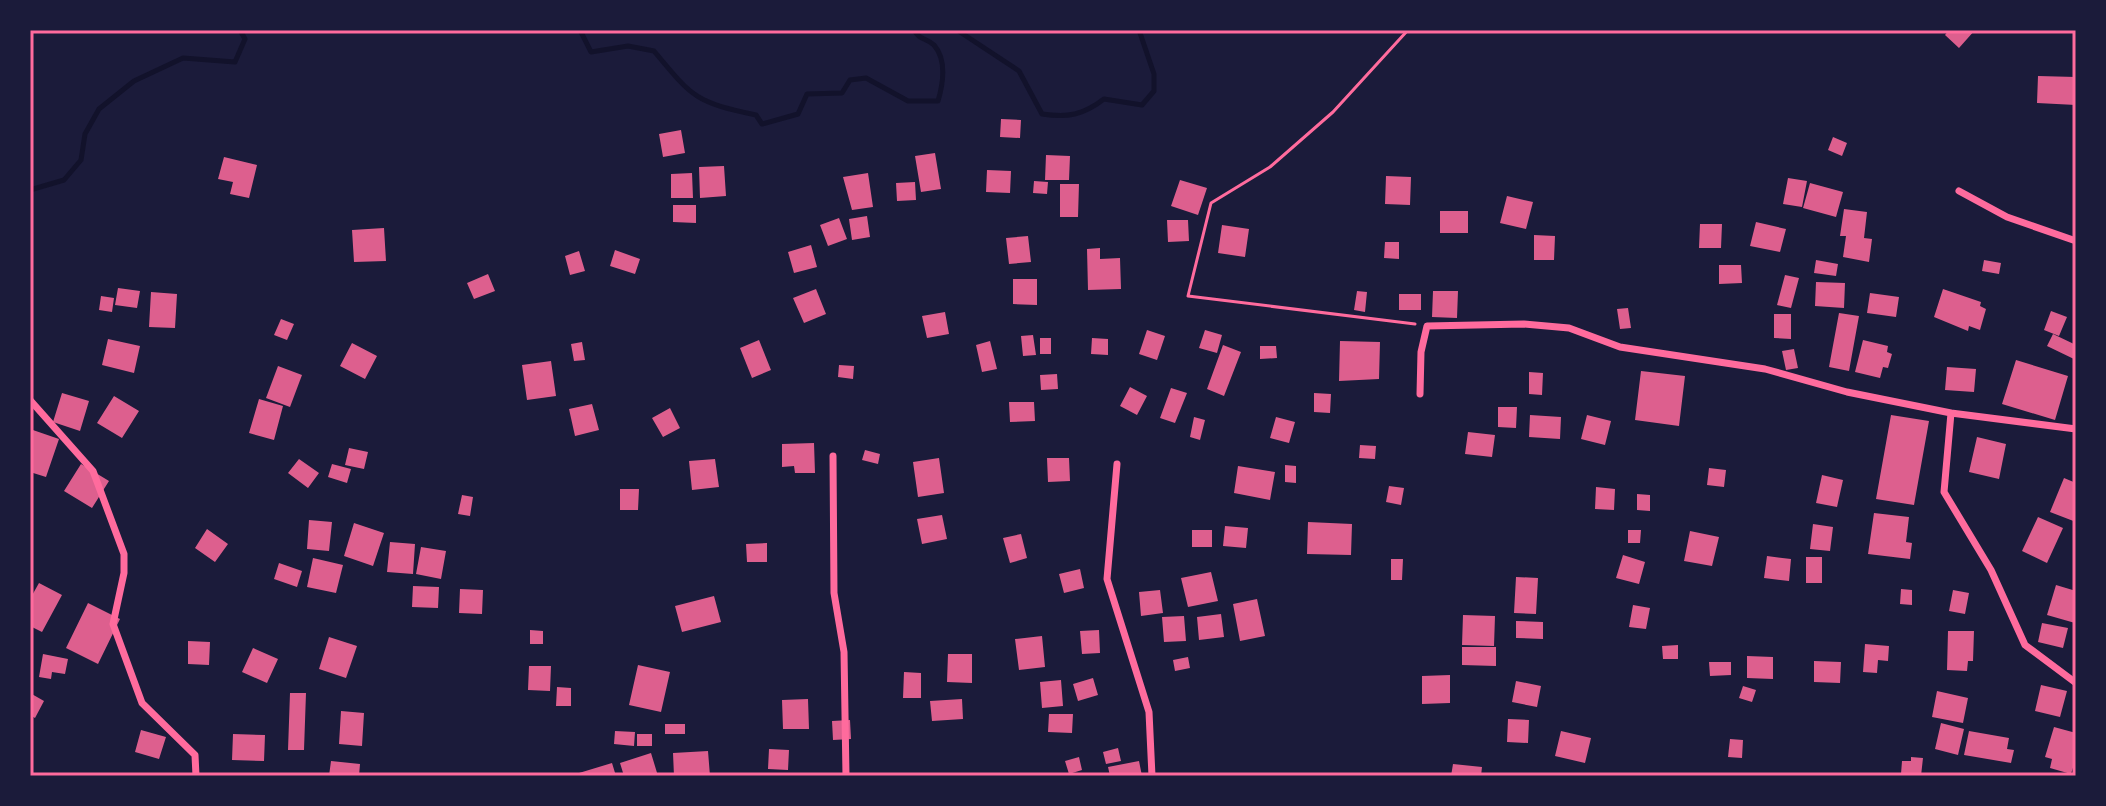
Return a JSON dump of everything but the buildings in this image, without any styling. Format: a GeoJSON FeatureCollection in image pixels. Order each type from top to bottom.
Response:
{"type":"FeatureCollection","features":[{"type":"Feature","properties":{"kind":"street"},"geometry":{"type":"LineString","coordinates":[[1959,191],[2007,217],[2076,241]]}},
{"type":"Feature","properties":{"kind":"street"},"geometry":{"type":"LineString","coordinates":[[1420,394],[1421,352],[1427,326],[1524,324],[1569,328],[1620,347],[1765,369],[1847,392],[1951,413],[2076,429]]}},
{"type":"Feature","properties":{"kind":"street"},"geometry":{"type":"LineString","coordinates":[[30,400],[93,471],[124,554],[124,573],[113,624],[142,703],[195,755],[196,776]]}},
{"type":"Feature","properties":{"kind":"street"},"geometry":{"type":"LineString","coordinates":[[1951,413],[1944,492],[1991,570],[2025,645],[2076,683]]}},
{"type":"Feature","properties":{"kind":"street"},"geometry":{"type":"LineString","coordinates":[[833,456],[834,593],[844,652],[846,776]]}},
{"type":"Feature","properties":{"kind":"street"},"geometry":{"type":"LineString","coordinates":[[1117,464],[1107,579],[1149,712],[1152,776]]}},
{"type":"Feature","properties":{"kind":"path"},"geometry":{"type":"LineString","coordinates":[[1408,30],[1333,112],[1270,167],[1211,203],[1188,296],[1427,326]]}},
{"type":"Feature","properties":{"kind":"waterway"},"geometry":{"type":"LineString","coordinates":[[30,190],[64,180],[81,160],[85,134],[99,109],[134,81],[183,58],[235,62],[245,39],[240,30]]}},
{"type":"Feature","properties":{"kind":"waterway"},"geometry":{"type":"LineString","coordinates":[[580,30],[591,52],[628,46],[654,51],[697,96],[720,106],[756,115],[762,124],[798,114],[807,94],[842,93],[850,80],[866,78],[908,101],[938,101],[942,80],[941,58],[934,45],[914,30]]}},
{"type":"Feature","properties":{"kind":"waterway"},"geometry":{"type":"LineString","coordinates":[[957,30],[1019,71],[1042,114],[1060,116],[1082,112],[1104,99],[1142,105],[1154,91],[1154,74],[1139,30]]}}]}
